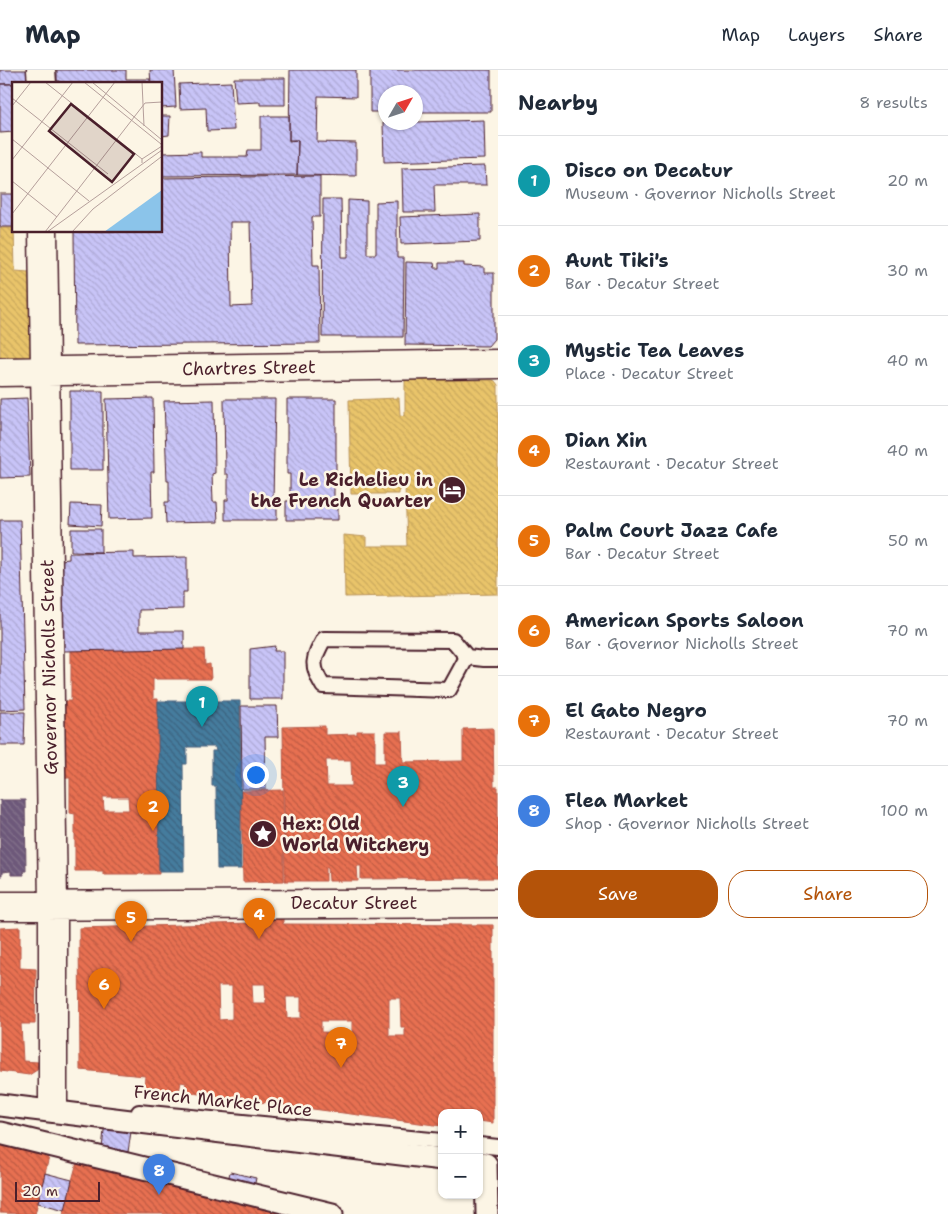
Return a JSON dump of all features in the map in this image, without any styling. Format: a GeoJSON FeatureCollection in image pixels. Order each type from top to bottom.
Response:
{"type":"FeatureCollection","features":[{"type":"Feature","properties":{"kind":"street","name":"Governor Nicholls Street"},"geometry":{"type":"LineString","coordinates":[[43,232],[53,905],[53,1103]]}},
{"type":"Feature","properties":{"kind":"street","name":"Chartres Street"},"geometry":{"type":"LineString","coordinates":[[0,372],[498,364]]}},
{"type":"Feature","properties":{"kind":"street","name":"Decatur Street"},"geometry":{"type":"LineString","coordinates":[[0,906],[498,903]]}},
{"type":"Feature","properties":{"kind":"street"},"geometry":{"type":"LineString","coordinates":[[0,1105],[438,1159]]}},
{"type":"Feature","properties":{"kind":"street"},"geometry":{"type":"LineString","coordinates":[[0,1133],[332,1214]]}},
{"type":"Feature","properties":{"kind":"street"},"geometry":{"type":"LineString","coordinates":[[483,1164],[486,1164],[487,1214]]}},
{"type":"Feature","properties":{"kind":"lane"},"geometry":{"type":"LineString","coordinates":[[466,657],[448,690],[323,686],[316,676],[314,657],[324,639],[453,640],[466,657],[498,659]]}},
{"type":"Feature","properties":{"kind":"lane","name":"French Market Place"},"geometry":{"type":"LineString","coordinates":[[0,1096],[53,1103],[438,1141]]}},
{"type":"Feature","properties":{"kind":"lane"},"geometry":{"type":"LineString","coordinates":[[483,1145],[498,1147]]}},
{"type":"Feature","properties":{"kind":"building: Homes"},"geometry":{"type":"Polygon","coordinates":[[[0,228],[12,228],[12,232],[14,232],[15,271],[29,272],[32,357],[0,358],[0,228]]]}},
{"type":"Feature","properties":{"kind":"building: Homes","name":"Le Richelieu in the French Quarter"},"geometry":{"type":"Polygon","coordinates":[[[405,380],[492,380],[498,385],[498,594],[345,597],[344,535],[366,537],[366,546],[407,546],[405,486],[399,486],[399,494],[351,494],[349,400],[399,398],[400,415],[405,416],[405,380]]]}},
{"type":"Feature","properties":{"kind":"building: Shops"},"geometry":{"type":"Polygon","coordinates":[[[204,649],[205,665],[210,664],[211,679],[153,679],[153,699],[158,699],[159,874],[103,874],[103,871],[75,871],[75,814],[70,813],[70,778],[64,778],[63,701],[71,701],[71,650],[204,649]],[[103,797],[104,810],[129,810],[128,797],[103,797]]]}},
{"type":"Feature","properties":{"kind":"building: Shops"},"geometry":{"type":"Polygon","coordinates":[[[325,726],[325,735],[357,734],[357,731],[375,731],[375,763],[385,763],[385,732],[402,732],[403,762],[463,761],[463,729],[493,728],[494,787],[498,787],[498,878],[361,879],[361,866],[357,866],[358,881],[329,881],[328,867],[326,867],[326,881],[285,881],[283,727],[325,726]],[[326,760],[327,786],[352,786],[351,760],[326,760]]]}},
{"type":"Feature","properties":{"kind":"building: Shops"},"geometry":{"type":"Polygon","coordinates":[[[283,790],[284,881],[243,882],[241,791],[283,790]]]}},
{"type":"Feature","properties":{"kind":"building: Shops"},"geometry":{"type":"Polygon","coordinates":[[[283,917],[283,924],[493,925],[493,1123],[483,1122],[483,1109],[438,1109],[438,1125],[184,1092],[186,1083],[181,1082],[179,1092],[144,1088],[145,1076],[80,1070],[79,928],[250,923],[251,918],[283,917]],[[252,984],[253,1003],[266,1003],[265,984],[252,984]],[[218,986],[219,1020],[232,1019],[232,986],[218,986]],[[286,997],[287,1018],[301,1018],[301,997],[286,997]],[[389,998],[389,1036],[405,1036],[405,1027],[401,1027],[400,998],[389,998]],[[321,1021],[321,1032],[352,1033],[352,1021],[321,1021]]]}},
{"type":"Feature","properties":{"kind":"building: Shops"},"geometry":{"type":"Polygon","coordinates":[[[20,927],[20,968],[36,969],[35,1024],[21,1024],[23,1061],[38,1062],[37,1070],[29,1075],[0,1071],[0,928],[20,927]]]}},
{"type":"Feature","properties":{"kind":"building: Shops"},"geometry":{"type":"Polygon","coordinates":[[[0,1136],[51,1149],[35,1214],[0,1213],[0,1136]]]}},
{"type":"Feature","properties":{"kind":"building: Shops"},"geometry":{"type":"Polygon","coordinates":[[[80,1151],[325,1214],[63,1214],[80,1151]]]}},
{"type":"Feature","properties":{"kind":"building: Offices"},"geometry":{"type":"Polygon","coordinates":[[[0,800],[25,800],[26,871],[23,871],[24,875],[11,875],[11,871],[2,872],[2,876],[0,876],[0,800]]]}},
{"type":"Feature","properties":{"kind":"building: Public"},"geometry":{"type":"Polygon","coordinates":[[[158,701],[240,701],[241,869],[217,869],[216,786],[212,786],[212,751],[216,751],[215,747],[187,747],[187,764],[183,764],[184,871],[159,871],[158,701]]]}},
{"type":"Feature","properties":{"kind":"building: Other"},"geometry":{"type":"Polygon","coordinates":[[[0,70],[35,70],[35,82],[0,84],[0,70]]]}},
{"type":"Feature","properties":{"kind":"building: Other"},"geometry":{"type":"Polygon","coordinates":[[[57,70],[126,70],[126,79],[150,79],[150,82],[57,81],[57,70]]]}},
{"type":"Feature","properties":{"kind":"building: Other"},"geometry":{"type":"Polygon","coordinates":[[[150,70],[174,70],[176,107],[162,108],[162,82],[151,82],[150,70]]]}},
{"type":"Feature","properties":{"kind":"building: Other"},"geometry":{"type":"Polygon","coordinates":[[[290,70],[356,70],[356,97],[318,96],[317,142],[356,143],[356,176],[297,175],[298,140],[289,140],[290,70]]]}},
{"type":"Feature","properties":{"kind":"building: Other"},"geometry":{"type":"Polygon","coordinates":[[[370,70],[491,70],[491,112],[423,112],[423,85],[378,85],[378,112],[370,112],[370,70]]]}},
{"type":"Feature","properties":{"kind":"building: Other"},"geometry":{"type":"Polygon","coordinates":[[[234,78],[285,78],[285,105],[260,105],[260,102],[236,103],[234,78]]]}},
{"type":"Feature","properties":{"kind":"building: Other"},"geometry":{"type":"Polygon","coordinates":[[[231,82],[234,130],[207,131],[206,108],[180,109],[179,84],[231,82]]]}},
{"type":"Feature","properties":{"kind":"building: Other"},"geometry":{"type":"Polygon","coordinates":[[[0,84],[12,84],[12,132],[0,133],[0,84]]]}},
{"type":"Feature","properties":{"kind":"building: Other"},"geometry":{"type":"Polygon","coordinates":[[[162,116],[170,116],[169,135],[162,136],[162,116]]]}},
{"type":"Feature","properties":{"kind":"building: Other"},"geometry":{"type":"Polygon","coordinates":[[[261,116],[289,116],[289,141],[298,140],[297,175],[162,176],[162,153],[201,152],[201,157],[247,157],[248,150],[261,150],[261,116]]]}},
{"type":"Feature","properties":{"kind":"building: Other"},"geometry":{"type":"Polygon","coordinates":[[[484,120],[485,159],[384,162],[383,130],[423,130],[423,122],[484,120]]]}},
{"type":"Feature","properties":{"kind":"building: Other"},"geometry":{"type":"Polygon","coordinates":[[[485,166],[486,185],[434,185],[435,212],[403,212],[402,168],[485,166]]]}},
{"type":"Feature","properties":{"kind":"building: Other"},"geometry":{"type":"Polygon","coordinates":[[[320,176],[320,217],[312,217],[313,265],[319,265],[320,343],[75,345],[74,232],[162,232],[162,178],[320,176]],[[230,222],[231,307],[252,306],[250,222],[230,222]]]}},
{"type":"Feature","properties":{"kind":"building: Other"},"geometry":{"type":"Polygon","coordinates":[[[0,194],[12,194],[12,227],[0,227],[0,194]]]}},
{"type":"Feature","properties":{"kind":"building: Other"},"geometry":{"type":"Polygon","coordinates":[[[323,199],[341,199],[342,257],[348,257],[348,200],[367,201],[367,254],[376,254],[376,202],[397,201],[397,258],[404,258],[403,337],[322,337],[323,199]]]}},
{"type":"Feature","properties":{"kind":"building: Other"},"geometry":{"type":"Polygon","coordinates":[[[480,214],[480,241],[401,244],[400,217],[480,214]]]}},
{"type":"Feature","properties":{"kind":"building: Other"},"geometry":{"type":"Polygon","coordinates":[[[406,262],[434,263],[435,268],[439,268],[439,263],[464,263],[464,266],[484,267],[484,273],[494,273],[494,339],[488,346],[405,345],[406,262]]]}},
{"type":"Feature","properties":{"kind":"building: Other"},"geometry":{"type":"Polygon","coordinates":[[[70,391],[103,391],[103,470],[70,470],[70,391]]]}},
{"type":"Feature","properties":{"kind":"building: Other"},"geometry":{"type":"Polygon","coordinates":[[[27,398],[30,477],[0,478],[0,399],[27,398]]]}},
{"type":"Feature","properties":{"kind":"building: Other"},"geometry":{"type":"Polygon","coordinates":[[[153,398],[154,472],[151,472],[152,518],[109,519],[106,399],[153,398]]]}},
{"type":"Feature","properties":{"kind":"building: Other"},"geometry":{"type":"Polygon","coordinates":[[[224,399],[275,399],[273,501],[277,500],[277,520],[225,520],[225,500],[228,500],[228,474],[225,474],[224,399]]]}},
{"type":"Feature","properties":{"kind":"building: Other"},"geometry":{"type":"Polygon","coordinates":[[[287,399],[336,399],[334,500],[338,500],[338,520],[286,520],[286,501],[290,501],[290,474],[287,474],[287,399]]]}},
{"type":"Feature","properties":{"kind":"building: Other"},"geometry":{"type":"Polygon","coordinates":[[[214,400],[215,473],[212,474],[213,502],[217,502],[218,522],[166,523],[165,502],[169,502],[169,481],[167,481],[164,401],[214,400]]]}},
{"type":"Feature","properties":{"kind":"building: Other"},"geometry":{"type":"Polygon","coordinates":[[[71,504],[102,505],[101,526],[70,524],[71,504]]]}},
{"type":"Feature","properties":{"kind":"building: Other"},"geometry":{"type":"Polygon","coordinates":[[[0,520],[20,520],[25,709],[0,710],[0,520]]]}},
{"type":"Feature","properties":{"kind":"building: Other"},"geometry":{"type":"Polygon","coordinates":[[[71,529],[101,529],[101,552],[71,551],[71,529]]]}},
{"type":"Feature","properties":{"kind":"building: Other"},"geometry":{"type":"Polygon","coordinates":[[[134,552],[134,558],[187,557],[187,592],[183,592],[183,609],[139,610],[139,631],[184,631],[184,649],[63,651],[61,560],[69,559],[69,553],[134,552]]]}},
{"type":"Feature","properties":{"kind":"building: Other"},"geometry":{"type":"Polygon","coordinates":[[[275,646],[274,651],[283,651],[283,699],[250,699],[250,649],[275,646]]]}},
{"type":"Feature","properties":{"kind":"building: Other"},"geometry":{"type":"Polygon","coordinates":[[[241,706],[277,706],[278,737],[265,737],[266,789],[242,789],[241,706]]]}},
{"type":"Feature","properties":{"kind":"building: Other"},"geometry":{"type":"Polygon","coordinates":[[[0,712],[25,712],[24,745],[0,745],[0,712]]]}},
{"type":"Feature","properties":{"kind":"building: Other"},"geometry":{"type":"Polygon","coordinates":[[[105,1122],[132,1125],[128,1152],[102,1148],[105,1122]]]}},
{"type":"Feature","properties":{"kind":"building: Other"},"geometry":{"type":"Polygon","coordinates":[[[230,1172],[256,1178],[253,1192],[227,1186],[230,1172]]]}},
{"type":"Feature","properties":{"kind":"building: Other"},"geometry":{"type":"Polygon","coordinates":[[[45,1173],[72,1180],[65,1210],[38,1203],[45,1173]]]}},
{"type":"Feature","properties":{"kind":"place","name":"Le Richelieu in the French Quarter"},"geometry":{"type":"Point","coordinates":[452,490]}},
{"type":"Feature","properties":{"kind":"place","name":"Disco on Decatur"},"geometry":{"type":"Point","coordinates":[202,727]}},
{"type":"Feature","properties":{"kind":"place","name":"Mystic Tea Leaves"},"geometry":{"type":"Point","coordinates":[403,807]}},
{"type":"Feature","properties":{"kind":"place","name":"Aunt Tiki's"},"geometry":{"type":"Point","coordinates":[153,831]}},
{"type":"Feature","properties":{"kind":"place","name":"Hex: Old World Witchery"},"geometry":{"type":"Point","coordinates":[263,834]}},
{"type":"Feature","properties":{"kind":"place","name":"Dian Xin"},"geometry":{"type":"Point","coordinates":[259,939]}},
{"type":"Feature","properties":{"kind":"place","name":"Palm Court Jazz Cafe"},"geometry":{"type":"Point","coordinates":[131,942]}},
{"type":"Feature","properties":{"kind":"place","name":"American Sports Saloon"},"geometry":{"type":"Point","coordinates":[104,1009]}},
{"type":"Feature","properties":{"kind":"place","name":"El Gato Negro"},"geometry":{"type":"Point","coordinates":[341,1068]}},
{"type":"Feature","properties":{"kind":"place","name":"Flea Market"},"geometry":{"type":"Point","coordinates":[159,1195]}}]}
